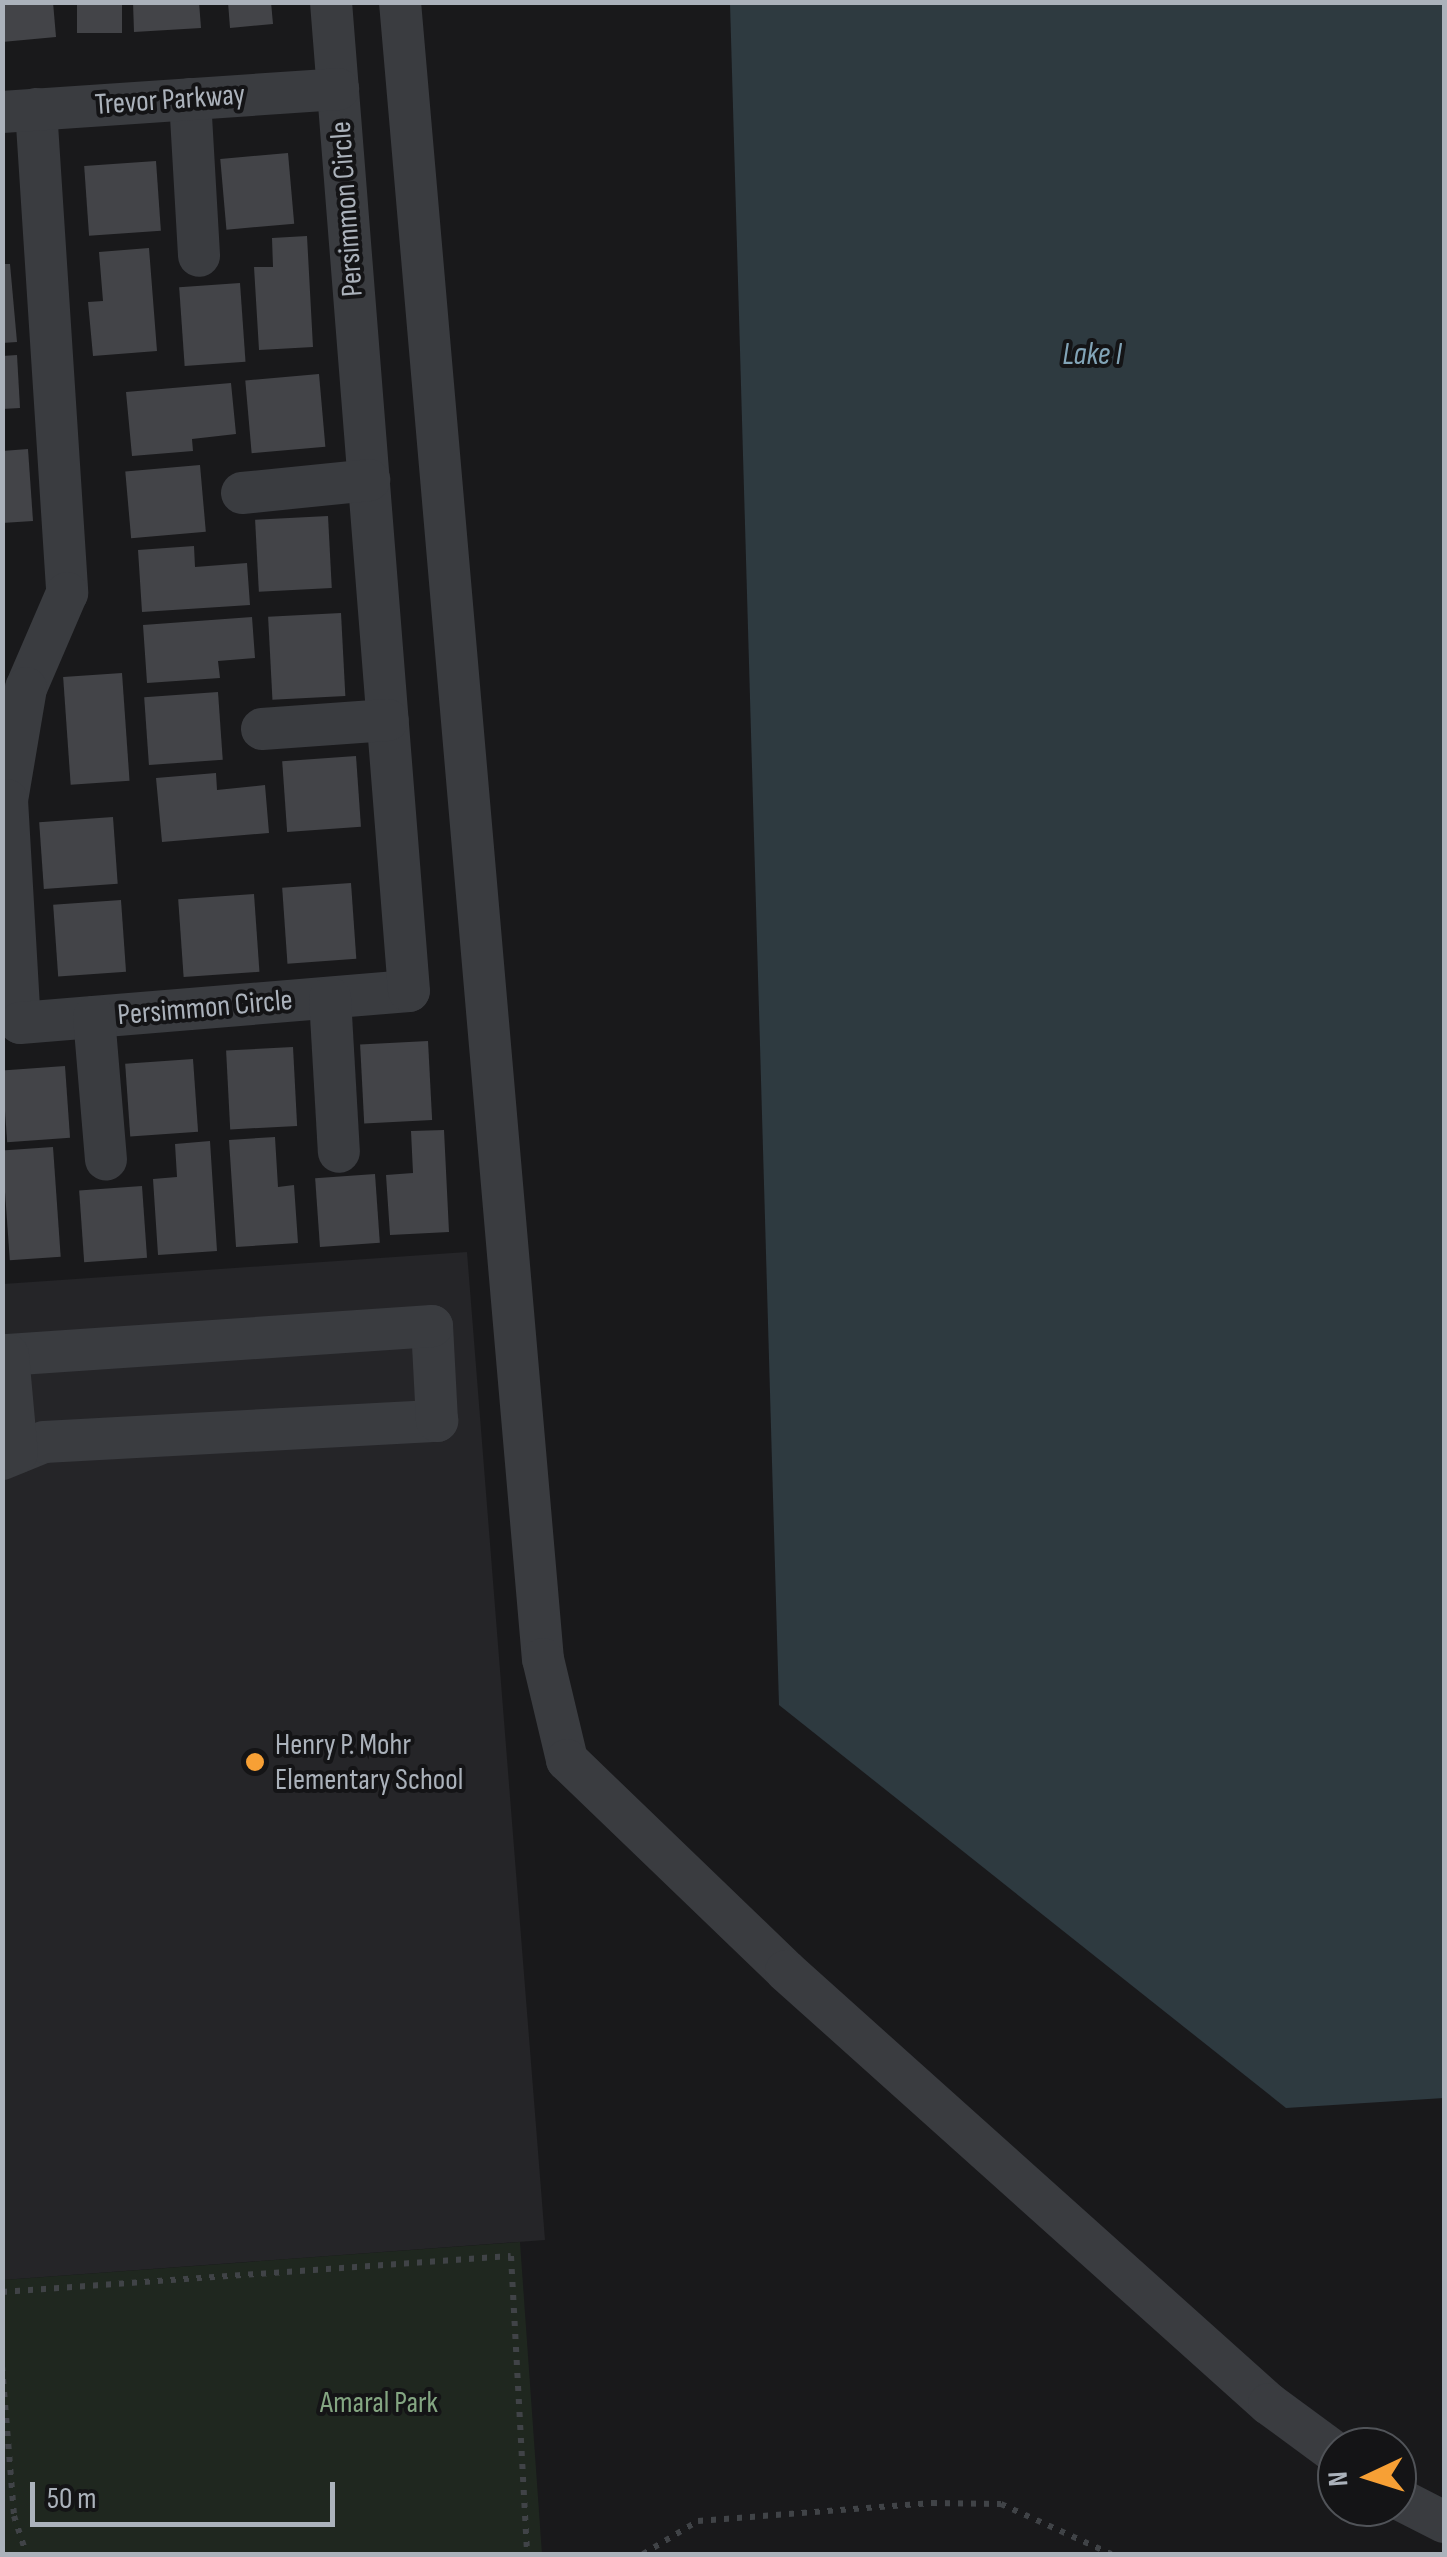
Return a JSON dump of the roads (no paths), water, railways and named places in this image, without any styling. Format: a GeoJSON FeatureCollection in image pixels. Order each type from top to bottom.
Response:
{"type":"FeatureCollection","features":[{"type":"Feature","properties":{"kind":"street","name":"Persimmon Circle"},"geometry":{"type":"LineString","coordinates":[[19,111],[67,593],[26,688],[7,800],[20,1023],[409,991],[331,2]]}},
{"type":"Feature","properties":{"kind":"street"},"geometry":{"type":"LineString","coordinates":[[400,2],[542,1658],[567,1760],[830,2010],[1269,2404],[1317,2439]]}},
{"type":"Feature","properties":{"kind":"street","name":"Trevor Parkway"},"geometry":{"type":"LineString","coordinates":[[19,111],[338,89]]}},
{"type":"Feature","properties":{"kind":"street"},"geometry":{"type":"LineString","coordinates":[[190,99],[200,256]]}},
{"type":"Feature","properties":{"kind":"street"},"geometry":{"type":"LineString","coordinates":[[242,493],[369,480]]}},
{"type":"Feature","properties":{"kind":"street"},"geometry":{"type":"LineString","coordinates":[[262,730],[388,720]]}},
{"type":"Feature","properties":{"kind":"street"},"geometry":{"type":"LineString","coordinates":[[330,998],[338,1152]]}},
{"type":"Feature","properties":{"kind":"street"},"geometry":{"type":"LineString","coordinates":[[94,1017],[106,1159]]}},
{"type":"Feature","properties":{"kind":"street"},"geometry":{"type":"LineString","coordinates":[[432,1326],[437,1421],[44,1442],[10,1456],[8,1355],[432,1326]]}},
{"type":"Feature","properties":{"kind":"street"},"geometry":{"type":"LineString","coordinates":[[1417,2508],[1444,2522]]}},
{"type":"Feature","properties":{"kind":"water","name":"Lake I"},"geometry":{"type":"Polygon","coordinates":[[[730,3],[1444,3],[1444,2098],[1286,2108],[779,1705],[730,3]]]}},
{"type":"Feature","properties":{"kind":"place","name":"Henry P. Mohr Elementary School"},"geometry":{"type":"Point","coordinates":[255,1762]}},
{"type":"Feature","properties":{"kind":"park label","name":"Amaral Park"},"geometry":{"type":"Point","coordinates":[379,2403]}}]}
